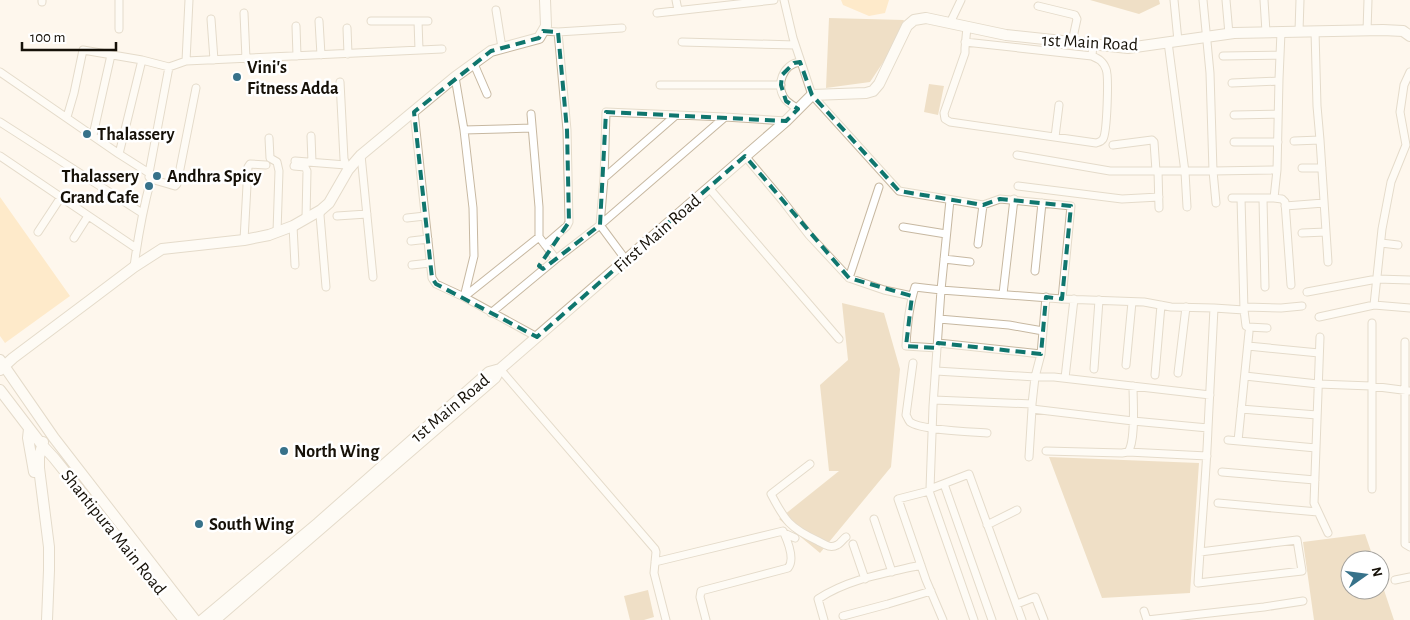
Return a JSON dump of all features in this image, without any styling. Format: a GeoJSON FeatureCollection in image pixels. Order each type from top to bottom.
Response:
{"type":"FeatureCollection","features":[{"type":"Feature","properties":{"kind":"street"},"geometry":{"type":"LineString","coordinates":[[119,0],[119,29]]}},
{"type":"Feature","properties":{"kind":"street"},"geometry":{"type":"LineString","coordinates":[[186,61],[189,0]]}},
{"type":"Feature","properties":{"kind":"street"},"geometry":{"type":"LineString","coordinates":[[195,620],[2,366],[134,267],[162,249],[244,240],[277,232],[294,226],[321,210],[329,203],[347,168],[455,77],[491,51],[539,38],[546,26],[545,0]]}},
{"type":"Feature","properties":{"kind":"street"},"geometry":{"type":"LineString","coordinates":[[676,0],[678,10]]}},
{"type":"Feature","properties":{"kind":"street"},"geometry":{"type":"LineString","coordinates":[[698,0],[700,8]]}},
{"type":"Feature","properties":{"kind":"street"},"geometry":{"type":"LineString","coordinates":[[657,13],[730,3],[774,0]]}},
{"type":"Feature","properties":{"kind":"street"},"geometry":{"type":"LineString","coordinates":[[784,0],[800,62],[812,95],[899,191],[983,205],[1000,199],[1014,199],[1071,206],[1062,299]]}},
{"type":"Feature","properties":{"kind":"street"},"geometry":{"type":"LineString","coordinates":[[950,23],[962,0]]}},
{"type":"Feature","properties":{"kind":"street"},"geometry":{"type":"LineString","coordinates":[[1174,0],[1173,42],[1187,207]]}},
{"type":"Feature","properties":{"kind":"street"},"geometry":{"type":"LineString","coordinates":[[1203,0],[1212,110],[1213,171],[1216,203]]}},
{"type":"Feature","properties":{"kind":"street"},"geometry":{"type":"LineString","coordinates":[[1226,0],[1229,34]]}},
{"type":"Feature","properties":{"kind":"street"},"geometry":{"type":"LineString","coordinates":[[1264,0],[1266,32]]}},
{"type":"Feature","properties":{"kind":"street"},"geometry":{"type":"LineString","coordinates":[[1299,31],[1300,0]]}},
{"type":"Feature","properties":{"kind":"street"},"geometry":{"type":"LineString","coordinates":[[1367,31],[1368,0]]}},
{"type":"Feature","properties":{"kind":"street"},"geometry":{"type":"LineString","coordinates":[[1038,6],[1075,15],[1078,19],[1072,42]]}},
{"type":"Feature","properties":{"kind":"street"},"geometry":{"type":"LineString","coordinates":[[496,10],[502,48]]}},
{"type":"Feature","properties":{"kind":"street"},"geometry":{"type":"LineString","coordinates":[[244,13],[246,59]]}},
{"type":"Feature","properties":{"kind":"street","name":"1st Main Road"},"geometry":{"type":"LineString","coordinates":[[812,95],[866,93],[872,91],[879,84],[907,26],[914,20],[926,18],[1006,35],[1128,48],[1229,34],[1266,32],[1403,31],[1410,36]]}},
{"type":"Feature","properties":{"kind":"street"},"geometry":{"type":"LineString","coordinates":[[211,19],[214,60]]}},
{"type":"Feature","properties":{"kind":"street"},"geometry":{"type":"LineString","coordinates":[[319,21],[322,55]]}},
{"type":"Feature","properties":{"kind":"street"},"geometry":{"type":"LineString","coordinates":[[371,21],[428,21]]}},
{"type":"Feature","properties":{"kind":"street"},"geometry":{"type":"LineString","coordinates":[[418,21],[419,50]]}},
{"type":"Feature","properties":{"kind":"street"},"geometry":{"type":"LineString","coordinates":[[296,26],[297,56]]}},
{"type":"Feature","properties":{"kind":"street"},"geometry":{"type":"LineString","coordinates":[[965,42],[1092,56],[1102,61],[1107,71],[1107,117],[1104,139],[1096,143],[950,122],[945,119],[944,114],[966,53],[965,42],[967,27]]}},
{"type":"Feature","properties":{"kind":"street"},"geometry":{"type":"LineString","coordinates":[[347,28],[348,54]]}},
{"type":"Feature","properties":{"kind":"street"},"geometry":{"type":"LineString","coordinates":[[543,30],[558,32],[622,28]]}},
{"type":"Feature","properties":{"kind":"street"},"geometry":{"type":"LineString","coordinates":[[1316,31],[1317,106],[1328,262]]}},
{"type":"Feature","properties":{"kind":"street"},"geometry":{"type":"LineString","coordinates":[[545,245],[567,226],[569,222],[567,130],[558,32]]}},
{"type":"Feature","properties":{"kind":"street"},"geometry":{"type":"LineString","coordinates":[[1274,198],[1277,170],[1281,32]]}},
{"type":"Feature","properties":{"kind":"street"},"geometry":{"type":"LineString","coordinates":[[682,42],[795,45]]}},
{"type":"Feature","properties":{"kind":"street"},"geometry":{"type":"LineString","coordinates":[[1092,56],[1093,44]]}},
{"type":"Feature","properties":{"kind":"street"},"geometry":{"type":"LineString","coordinates":[[67,117],[83,50],[142,60],[169,68],[186,61],[442,49]]}},
{"type":"Feature","properties":{"kind":"street"},"geometry":{"type":"LineString","coordinates":[[93,135],[111,55]]}},
{"type":"Feature","properties":{"kind":"street"},"geometry":{"type":"LineString","coordinates":[[1223,56],[1280,55]]}},
{"type":"Feature","properties":{"kind":"street"},"geometry":{"type":"LineString","coordinates":[[266,58],[266,71]]}},
{"type":"Feature","properties":{"kind":"street"},"geometry":{"type":"LineString","coordinates":[[119,154],[142,60]]}},
{"type":"Feature","properties":{"kind":"street"},"geometry":{"type":"LineString","coordinates":[[798,109],[786,101],[781,84],[782,75],[786,68],[800,62]]}},
{"type":"Feature","properties":{"kind":"street"},"geometry":{"type":"LineString","coordinates":[[474,64],[487,94]]}},
{"type":"Feature","properties":{"kind":"street"},"geometry":{"type":"LineString","coordinates":[[134,267],[169,68]]}},
{"type":"Feature","properties":{"kind":"street"},"geometry":{"type":"LineString","coordinates":[[0,72],[150,176],[175,186],[177,184],[196,88]]}},
{"type":"Feature","properties":{"kind":"street"},"geometry":{"type":"LineString","coordinates":[[1374,305],[1382,229],[1391,182],[1409,146],[1406,120],[1400,112],[1404,85],[1410,72]]}},
{"type":"Feature","properties":{"kind":"street"},"geometry":{"type":"LineString","coordinates":[[455,77],[471,187],[474,256],[464,297]]}},
{"type":"Feature","properties":{"kind":"street"},"geometry":{"type":"LineString","coordinates":[[1232,83],[1279,81]]}},
{"type":"Feature","properties":{"kind":"street"},"geometry":{"type":"LineString","coordinates":[[340,82],[344,159],[347,168]]}},
{"type":"Feature","properties":{"kind":"street"},"geometry":{"type":"LineString","coordinates":[[660,84],[781,84]]}},
{"type":"Feature","properties":{"kind":"street","name":"First Main Road"},"geometry":{"type":"LineString","coordinates":[[500,368],[786,121],[812,95]]}},
{"type":"Feature","properties":{"kind":"street"},"geometry":{"type":"LineString","coordinates":[[1055,137],[1059,105]]}},
{"type":"Feature","properties":{"kind":"street"},"geometry":{"type":"LineString","coordinates":[[414,112],[432,278],[436,284],[537,337]]}},
{"type":"Feature","properties":{"kind":"street"},"geometry":{"type":"LineString","coordinates":[[626,260],[600,225],[604,178],[606,112],[786,121]]}},
{"type":"Feature","properties":{"kind":"street"},"geometry":{"type":"LineString","coordinates":[[531,114],[539,207],[539,237],[556,259]]}},
{"type":"Feature","properties":{"kind":"street"},"geometry":{"type":"LineString","coordinates":[[1234,115],[1278,114]]}},
{"type":"Feature","properties":{"kind":"street"},"geometry":{"type":"LineString","coordinates":[[604,178],[676,115]]}},
{"type":"Feature","properties":{"kind":"street"},"geometry":{"type":"LineString","coordinates":[[491,313],[600,225],[725,117]]}},
{"type":"Feature","properties":{"kind":"street"},"geometry":{"type":"LineString","coordinates":[[0,122],[142,213]]}},
{"type":"Feature","properties":{"kind":"street"},"geometry":{"type":"LineString","coordinates":[[464,130],[532,128]]}},
{"type":"Feature","properties":{"kind":"street"},"geometry":{"type":"LineString","coordinates":[[311,136],[312,162]]}},
{"type":"Feature","properties":{"kind":"street"},"geometry":{"type":"LineString","coordinates":[[269,138],[270,158],[277,162],[279,171],[277,232]]}},
{"type":"Feature","properties":{"kind":"street"},"geometry":{"type":"LineString","coordinates":[[1113,144],[1152,140],[1154,142],[1159,208]]}},
{"type":"Feature","properties":{"kind":"street"},"geometry":{"type":"LineString","coordinates":[[1294,141],[1320,140]]}},
{"type":"Feature","properties":{"kind":"street"},"geometry":{"type":"LineString","coordinates":[[1234,142],[1278,142]]}},
{"type":"Feature","properties":{"kind":"street"},"geometry":{"type":"LineString","coordinates":[[361,155],[373,277]]}},
{"type":"Feature","properties":{"kind":"street"},"geometry":{"type":"LineString","coordinates":[[1016,155],[1110,171],[1277,170]]}},
{"type":"Feature","properties":{"kind":"street"},"geometry":{"type":"LineString","coordinates":[[0,156],[136,248]]}},
{"type":"Feature","properties":{"kind":"street"},"geometry":{"type":"LineString","coordinates":[[745,156],[809,235],[849,278],[884,290],[912,296]]}},
{"type":"Feature","properties":{"kind":"street"},"geometry":{"type":"LineString","coordinates":[[306,218],[307,171],[305,167],[294,164],[312,162],[347,168]]}},
{"type":"Feature","properties":{"kind":"street"},"geometry":{"type":"LineString","coordinates":[[244,240],[248,167],[250,164],[266,165]]}},
{"type":"Feature","properties":{"kind":"street"},"geometry":{"type":"LineString","coordinates":[[1302,168],[1322,168]]}},
{"type":"Feature","properties":{"kind":"street"},"geometry":{"type":"LineString","coordinates":[[1018,186],[1122,199],[1158,197]]}},
{"type":"Feature","properties":{"kind":"street"},"geometry":{"type":"LineString","coordinates":[[849,278],[878,187]]}},
{"type":"Feature","properties":{"kind":"street"},"geometry":{"type":"LineString","coordinates":[[709,188],[839,339]]}},
{"type":"Feature","properties":{"kind":"street"},"geometry":{"type":"LineString","coordinates":[[38,232],[61,197]]}},
{"type":"Feature","properties":{"kind":"street"},"geometry":{"type":"LineString","coordinates":[[1232,198],[1274,198],[1284,200],[1290,285]]}},
{"type":"Feature","properties":{"kind":"street"},"geometry":{"type":"LineString","coordinates":[[1241,198],[1246,326],[1267,328]]}},
{"type":"Feature","properties":{"kind":"street"},"geometry":{"type":"LineString","coordinates":[[1003,294],[1014,199]]}},
{"type":"Feature","properties":{"kind":"street"},"geometry":{"type":"LineString","coordinates":[[1263,199],[1265,287]]}},
{"type":"Feature","properties":{"kind":"street"},"geometry":{"type":"LineString","coordinates":[[950,200],[937,346],[930,490],[974,620]]}},
{"type":"Feature","properties":{"kind":"street"},"geometry":{"type":"LineString","coordinates":[[1035,271],[1042,203]]}},
{"type":"Feature","properties":{"kind":"street"},"geometry":{"type":"LineString","coordinates":[[1285,206],[1324,203]]}},
{"type":"Feature","properties":{"kind":"street"},"geometry":{"type":"LineString","coordinates":[[978,244],[983,205]]}},
{"type":"Feature","properties":{"kind":"street"},"geometry":{"type":"LineString","coordinates":[[321,210],[326,287]]}},
{"type":"Feature","properties":{"kind":"street"},"geometry":{"type":"LineString","coordinates":[[337,216],[367,214]]}},
{"type":"Feature","properties":{"kind":"street"},"geometry":{"type":"LineString","coordinates":[[74,238],[88,216]]}},
{"type":"Feature","properties":{"kind":"street"},"geometry":{"type":"LineString","coordinates":[[407,218],[425,216]]}},
{"type":"Feature","properties":{"kind":"street"},"geometry":{"type":"LineString","coordinates":[[294,226],[295,265]]}},
{"type":"Feature","properties":{"kind":"street"},"geometry":{"type":"LineString","coordinates":[[904,227],[946,234]]}},
{"type":"Feature","properties":{"kind":"street"},"geometry":{"type":"LineString","coordinates":[[1302,233],[1326,232]]}},
{"type":"Feature","properties":{"kind":"street"},"geometry":{"type":"LineString","coordinates":[[464,297],[539,237]]}},
{"type":"Feature","properties":{"kind":"street"},"geometry":{"type":"LineString","coordinates":[[411,241],[428,239]]}},
{"type":"Feature","properties":{"kind":"street"},"geometry":{"type":"LineString","coordinates":[[1381,243],[1398,245]]}},
{"type":"Feature","properties":{"kind":"street"},"geometry":{"type":"LineString","coordinates":[[944,259],[970,262]]}},
{"type":"Feature","properties":{"kind":"street"},"geometry":{"type":"LineString","coordinates":[[412,265],[430,263]]}},
{"type":"Feature","properties":{"kind":"street"},"geometry":{"type":"LineString","coordinates":[[1308,292],[1377,280],[1410,280]]}},
{"type":"Feature","properties":{"kind":"street"},"geometry":{"type":"LineString","coordinates":[[1041,354],[937,346],[906,346],[906,334],[914,287],[1186,307],[1245,309],[1302,306]]}},
{"type":"Feature","properties":{"kind":"street"},"geometry":{"type":"LineString","coordinates":[[1029,457],[1035,377],[1041,354],[1046,297]]}},
{"type":"Feature","properties":{"kind":"street"},"geometry":{"type":"LineString","coordinates":[[1065,378],[1074,299]]}},
{"type":"Feature","properties":{"kind":"street"},"geometry":{"type":"LineString","coordinates":[[1094,369],[1099,300]]}},
{"type":"Feature","properties":{"kind":"street"},"geometry":{"type":"LineString","coordinates":[[1126,365],[1132,302]]}},
{"type":"Feature","properties":{"kind":"street"},"geometry":{"type":"LineString","coordinates":[[1155,375],[1161,305]]}},
{"type":"Feature","properties":{"kind":"street"},"geometry":{"type":"LineString","coordinates":[[1319,317],[1374,305],[1410,308]]}},
{"type":"Feature","properties":{"kind":"street"},"geometry":{"type":"LineString","coordinates":[[1178,374],[1186,307]]}},
{"type":"Feature","properties":{"kind":"street"},"geometry":{"type":"LineString","coordinates":[[1200,552],[1297,540],[1302,571],[1198,583],[1200,552],[1207,456],[1214,308]]}},
{"type":"Feature","properties":{"kind":"street"},"geometry":{"type":"LineString","coordinates":[[939,319],[1009,324],[1043,332]]}},
{"type":"Feature","properties":{"kind":"street"},"geometry":{"type":"LineString","coordinates":[[1372,323],[1372,490]]}},
{"type":"Feature","properties":{"kind":"street"},"geometry":{"type":"LineString","coordinates":[[1238,441],[1249,332]]}},
{"type":"Feature","properties":{"kind":"street"},"geometry":{"type":"LineString","coordinates":[[1320,337],[1314,503],[1328,534]]}},
{"type":"Feature","properties":{"kind":"street"},"geometry":{"type":"LineString","coordinates":[[1405,342],[1407,391],[1407,517],[1405,544],[1410,546]]}},
{"type":"Feature","properties":{"kind":"street"},"geometry":{"type":"LineString","coordinates":[[1248,346],[1320,353]]}},
{"type":"Feature","properties":{"kind":"street"},"geometry":{"type":"LineString","coordinates":[[913,363],[906,415],[908,420],[933,429],[987,433]]}},
{"type":"Feature","properties":{"kind":"street"},"geometry":{"type":"LineString","coordinates":[[500,368],[651,543],[656,552],[654,573],[666,620]]}},
{"type":"Feature","properties":{"kind":"street","name":"1st Main Road"},"geometry":{"type":"LineString","coordinates":[[202,620],[325,516],[489,372],[500,368]]}},
{"type":"Feature","properties":{"kind":"street","name":"1st Main Road"},"geometry":{"type":"LineString","coordinates":[[215,620],[495,378],[500,368]]}},
{"type":"Feature","properties":{"kind":"street"},"geometry":{"type":"LineString","coordinates":[[936,371],[1065,378],[1210,395]]}},
{"type":"Feature","properties":{"kind":"street"},"geometry":{"type":"LineString","coordinates":[[1244,376],[1318,384],[1371,386],[1407,391]]}},
{"type":"Feature","properties":{"kind":"street"},"geometry":{"type":"LineString","coordinates":[[1128,452],[1131,448],[1133,386]]}},
{"type":"Feature","properties":{"kind":"street","name":"Shantipura Main Road"},"geometry":{"type":"LineString","coordinates":[[0,390],[42,446],[184,620]]}},
{"type":"Feature","properties":{"kind":"street"},"geometry":{"type":"LineString","coordinates":[[934,400],[1032,407],[1133,421],[1208,428]]}},
{"type":"Feature","properties":{"kind":"street"},"geometry":{"type":"LineString","coordinates":[[1241,409],[1317,415]]}},
{"type":"Feature","properties":{"kind":"street","name":"Shantipura Main Road"},"geometry":{"type":"LineString","coordinates":[[30,429],[28,438],[41,515],[43,539],[40,620]]}},
{"type":"Feature","properties":{"kind":"street","name":"Shantipura Main Road"},"geometry":{"type":"LineString","coordinates":[[47,620],[49,570],[39,457],[48,429]]}},
{"type":"Feature","properties":{"kind":"street"},"geometry":{"type":"LineString","coordinates":[[1228,440],[1316,448]]}},
{"type":"Feature","properties":{"kind":"street"},"geometry":{"type":"LineString","coordinates":[[1046,451],[1122,454],[1128,452],[1207,456]]}},
{"type":"Feature","properties":{"kind":"street"},"geometry":{"type":"LineString","coordinates":[[799,536],[783,517],[771,494],[810,464]]}},
{"type":"Feature","properties":{"kind":"street"},"geometry":{"type":"LineString","coordinates":[[1222,472],[1315,480]]}},
{"type":"Feature","properties":{"kind":"street"},"geometry":{"type":"LineString","coordinates":[[942,620],[898,499],[930,490],[969,474],[1022,620]]}},
{"type":"Feature","properties":{"kind":"street"},"geometry":{"type":"LineString","coordinates":[[944,484],[992,620]]}},
{"type":"Feature","properties":{"kind":"street"},"geometry":{"type":"LineString","coordinates":[[1218,503],[1318,512]]}},
{"type":"Feature","properties":{"kind":"street"},"geometry":{"type":"LineString","coordinates":[[987,525],[1017,510]]}},
{"type":"Feature","properties":{"kind":"street"},"geometry":{"type":"LineString","coordinates":[[874,519],[892,572]]}},
{"type":"Feature","properties":{"kind":"street"},"geometry":{"type":"LineString","coordinates":[[655,562],[783,531],[784,533],[830,547],[837,545],[846,537]]}},
{"type":"Feature","properties":{"kind":"street"},"geometry":{"type":"LineString","coordinates":[[706,620],[700,597],[701,591],[788,568],[792,563],[784,533]]}},
{"type":"Feature","properties":{"kind":"street"},"geometry":{"type":"LineString","coordinates":[[788,546],[799,536]]}},
{"type":"Feature","properties":{"kind":"street"},"geometry":{"type":"LineString","coordinates":[[853,544],[865,579]]}},
{"type":"Feature","properties":{"kind":"street"},"geometry":{"type":"LineString","coordinates":[[824,620],[818,599],[838,587],[921,565]]}},
{"type":"Feature","properties":{"kind":"street"},"geometry":{"type":"LineString","coordinates":[[1396,580],[1410,576]]}},
{"type":"Feature","properties":{"kind":"street"},"geometry":{"type":"LineString","coordinates":[[843,616],[931,591]]}},
{"type":"Feature","properties":{"kind":"street"},"geometry":{"type":"LineString","coordinates":[[1017,604],[1035,597],[1044,620]]}},
{"type":"Feature","properties":{"kind":"street"},"geometry":{"type":"LineString","coordinates":[[1144,611],[1147,620],[1303,601]]}},
{"type":"Feature","properties":{"kind":"highlighted area"},"geometry":{"type":"Polygon","coordinates":[[[543,31],[558,32],[567,130],[569,222],[539,266],[543,269],[600,225],[606,112],[786,121],[798,109],[786,101],[781,85],[782,75],[794,63],[800,62],[812,95],[899,191],[983,205],[1000,199],[1071,206],[1062,299],[1046,297],[1041,354],[938,343],[937,348],[906,346],[912,296],[849,278],[745,156],[537,337],[436,284],[432,278],[414,112],[491,51],[539,38],[543,31]]]}},
{"type":"Feature","properties":{"kind":"shaded area"},"geometry":{"type":"Polygon","coordinates":[[[841,0],[889,0],[885,13],[869,16],[843,5],[841,0]]]}},
{"type":"Feature","properties":{"kind":"shaded area"},"geometry":{"type":"Polygon","coordinates":[[[1090,0],[1159,0],[1160,4],[1139,14],[1090,0]]]}},
{"type":"Feature","properties":{"kind":"shaded area"},"geometry":{"type":"Polygon","coordinates":[[[829,18],[904,20],[886,58],[870,82],[826,88],[829,18]]]}},
{"type":"Feature","properties":{"kind":"shaded area"},"geometry":{"type":"Polygon","coordinates":[[[929,84],[944,86],[938,115],[924,112],[929,84]]]}},
{"type":"Feature","properties":{"kind":"shaded area"},"geometry":{"type":"Polygon","coordinates":[[[0,197],[70,296],[5,343],[0,336],[0,197]]]}},
{"type":"Feature","properties":{"kind":"shaded area"},"geometry":{"type":"Polygon","coordinates":[[[842,303],[884,313],[900,369],[891,467],[820,553],[779,519],[839,471],[829,471],[820,385],[848,360],[842,303]]]}},
{"type":"Feature","properties":{"kind":"shaded area"},"geometry":{"type":"Polygon","coordinates":[[[1049,457],[1199,463],[1190,593],[1102,598],[1049,457]]]}},
{"type":"Feature","properties":{"kind":"shaded area"},"geometry":{"type":"Polygon","coordinates":[[[1365,534],[1371,550],[1340,550],[1340,600],[1387,600],[1394,620],[1314,620],[1303,542],[1365,534]]]}},
{"type":"Feature","properties":{"kind":"shaded area"},"geometry":{"type":"Polygon","coordinates":[[[648,590],[654,617],[644,620],[630,620],[624,596],[648,590]]]}},
{"type":"Feature","properties":{"kind":"place","name":"Vini's Fitness Adda"},"geometry":{"type":"Point","coordinates":[237,77]}},
{"type":"Feature","properties":{"kind":"place","name":"Thalassery"},"geometry":{"type":"Point","coordinates":[87,134]}},
{"type":"Feature","properties":{"kind":"place","name":"Andhra Spicy"},"geometry":{"type":"Point","coordinates":[157,176]}},
{"type":"Feature","properties":{"kind":"place","name":"Thalassery Grand Cafe"},"geometry":{"type":"Point","coordinates":[149,186]}},
{"type":"Feature","properties":{"kind":"place","name":"North Wing"},"geometry":{"type":"Point","coordinates":[284,451]}},
{"type":"Feature","properties":{"kind":"place","name":"South Wing"},"geometry":{"type":"Point","coordinates":[199,524]}}]}
